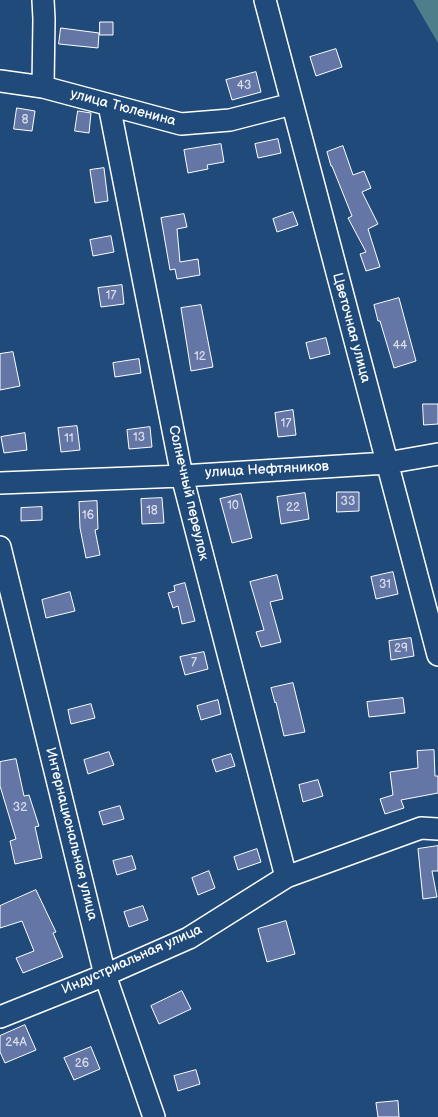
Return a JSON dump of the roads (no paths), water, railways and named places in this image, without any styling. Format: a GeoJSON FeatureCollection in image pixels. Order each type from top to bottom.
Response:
{"type":"FeatureCollection","features":[{"type":"Feature","properties":{"kind":"street"},"geometry":{"type":"LineString","coordinates":[[43,0],[43,87]]}},
{"type":"Feature","properties":{"kind":"street","name":"Цветочная улица"},"geometry":{"type":"LineString","coordinates":[[265,0],[438,655]]}},
{"type":"Feature","properties":{"kind":"street","name":"улица Тюленина"},"geometry":{"type":"LineString","coordinates":[[0,82],[43,87],[181,124],[230,120],[292,104]]}},
{"type":"Feature","properties":{"kind":"street","name":"Солнечный переулок"},"geometry":{"type":"LineString","coordinates":[[109,105],[182,476],[286,877]]}},
{"type":"Feature","properties":{"kind":"street","name":"улица Нефтяников"},"geometry":{"type":"LineString","coordinates":[[0,483],[182,476],[387,463],[438,454]]}},
{"type":"Feature","properties":{"kind":"street","name":"Интернациональная улица"},"geometry":{"type":"LineString","coordinates":[[0,547],[105,975],[154,1117]]}},
{"type":"Feature","properties":{"kind":"street","name":"Индустриальная улица"},"geometry":{"type":"LineString","coordinates":[[0,1017],[105,975],[189,938],[286,877],[421,828],[438,829]]}}]}
